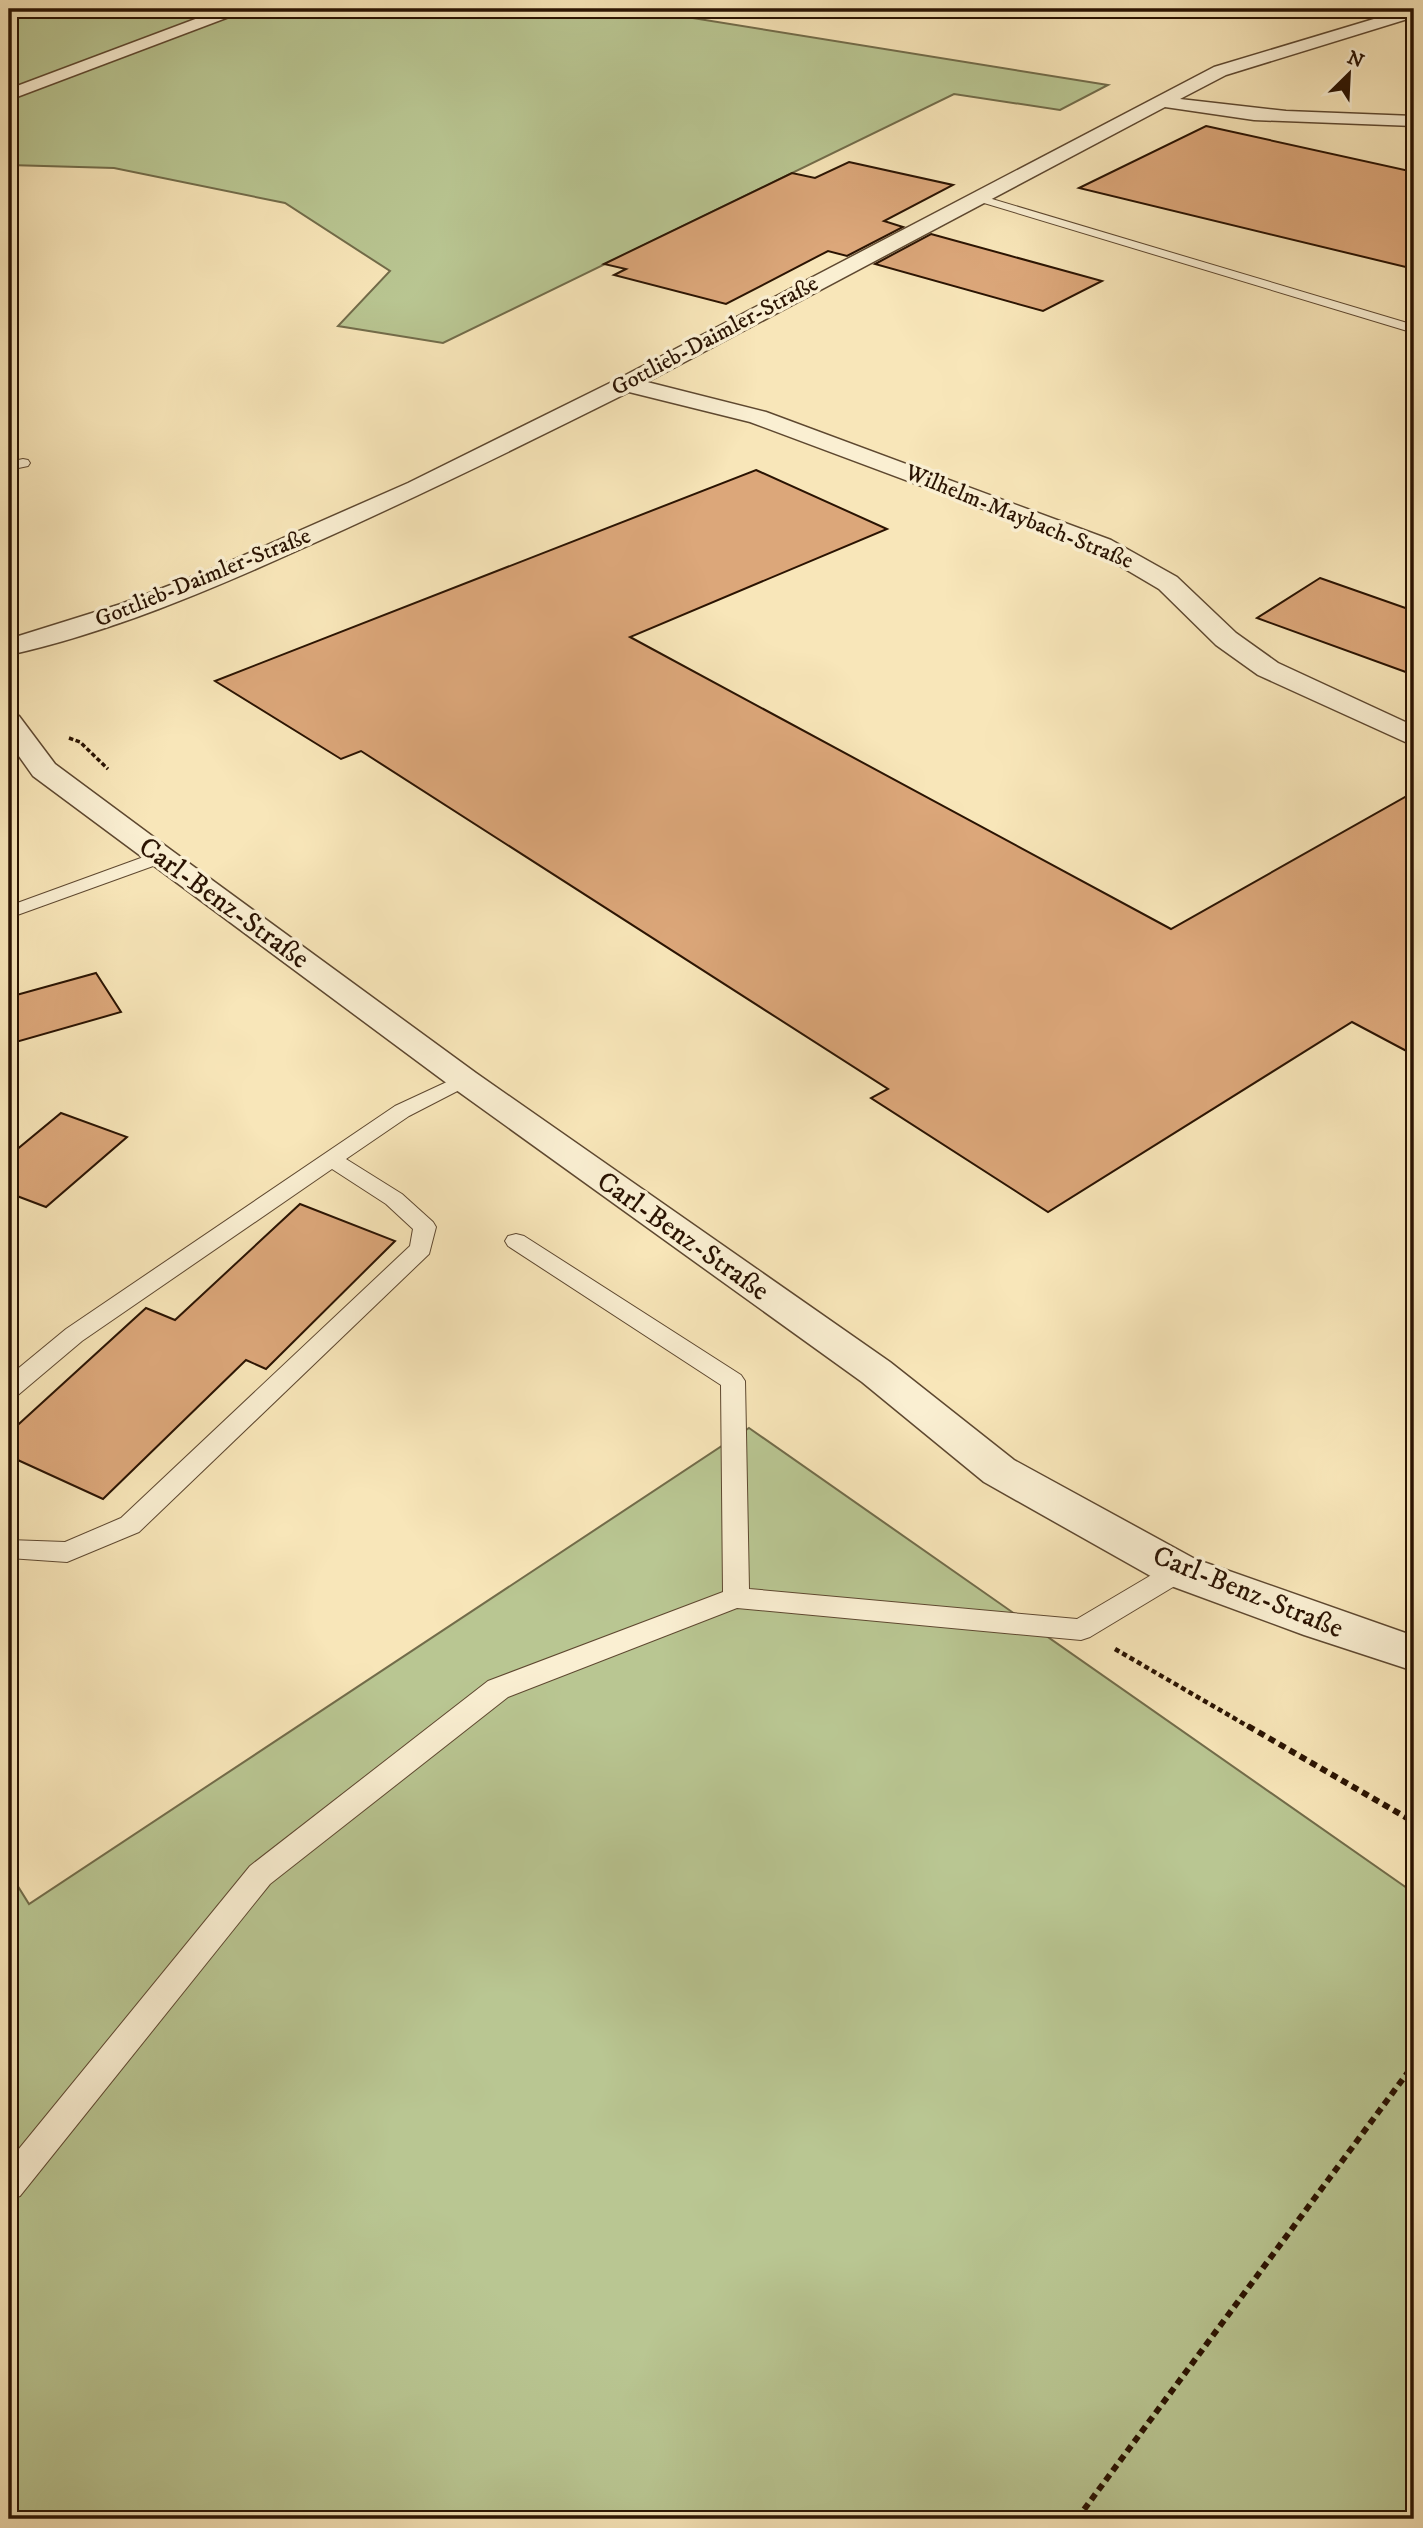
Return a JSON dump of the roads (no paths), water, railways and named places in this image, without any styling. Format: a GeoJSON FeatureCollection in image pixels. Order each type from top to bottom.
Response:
{"type":"FeatureCollection","features":[{"type":"Feature","properties":{"kind":"street"},"geometry":{"type":"LineString","coordinates":[[9,95],[236,9]]}},
{"type":"Feature","properties":{"kind":"street","name":"Gottlieb-Daimler-Straße"},"geometry":{"type":"LineString","coordinates":[[9,647],[63,634],[224,574],[417,488],[626,384],[1220,71],[1414,12]]}},
{"type":"Feature","properties":{"kind":"street"},"geometry":{"type":"LineString","coordinates":[[1160,101],[1200,109],[1272,116],[1414,121]]}},
{"type":"Feature","properties":{"kind":"street","name":"Wilhelm-Maybach-Straße"},"geometry":{"type":"LineString","coordinates":[[626,384],[758,416],[1102,545],[1168,583],[1226,639],[1268,669],[1414,737]]}},
{"type":"Feature","properties":{"kind":"street","name":"Carl-Benz-Straße"},"geometry":{"type":"LineString","coordinates":[[9,723],[44,770],[464,1080],[876,1372],[999,1471],[1179,1571],[1414,1654]]}},
{"type":"Feature","properties":{"kind":"lane"},"geometry":{"type":"LineString","coordinates":[[978,198],[1414,329]]}},
{"type":"Feature","properties":{"kind":"lane"},"geometry":{"type":"LineString","coordinates":[[9,912],[160,857]]}},
{"type":"Feature","properties":{"kind":"lane"},"geometry":{"type":"LineString","coordinates":[[9,1389],[74,1335],[331,1159],[402,1111],[464,1080]]}},
{"type":"Feature","properties":{"kind":"lane"},"geometry":{"type":"LineString","coordinates":[[9,1549],[67,1552],[131,1525],[421,1249],[425,1227],[394,1199],[331,1159]]}},
{"type":"Feature","properties":{"kind":"lane"},"geometry":{"type":"LineString","coordinates":[[516,1241],[733,1381],[736,1598]]}},
{"type":"Feature","properties":{"kind":"lane"},"geometry":{"type":"LineString","coordinates":[[9,2185],[260,1875],[498,1689],[736,1598],[1081,1630],[1179,1571]]}}]}
